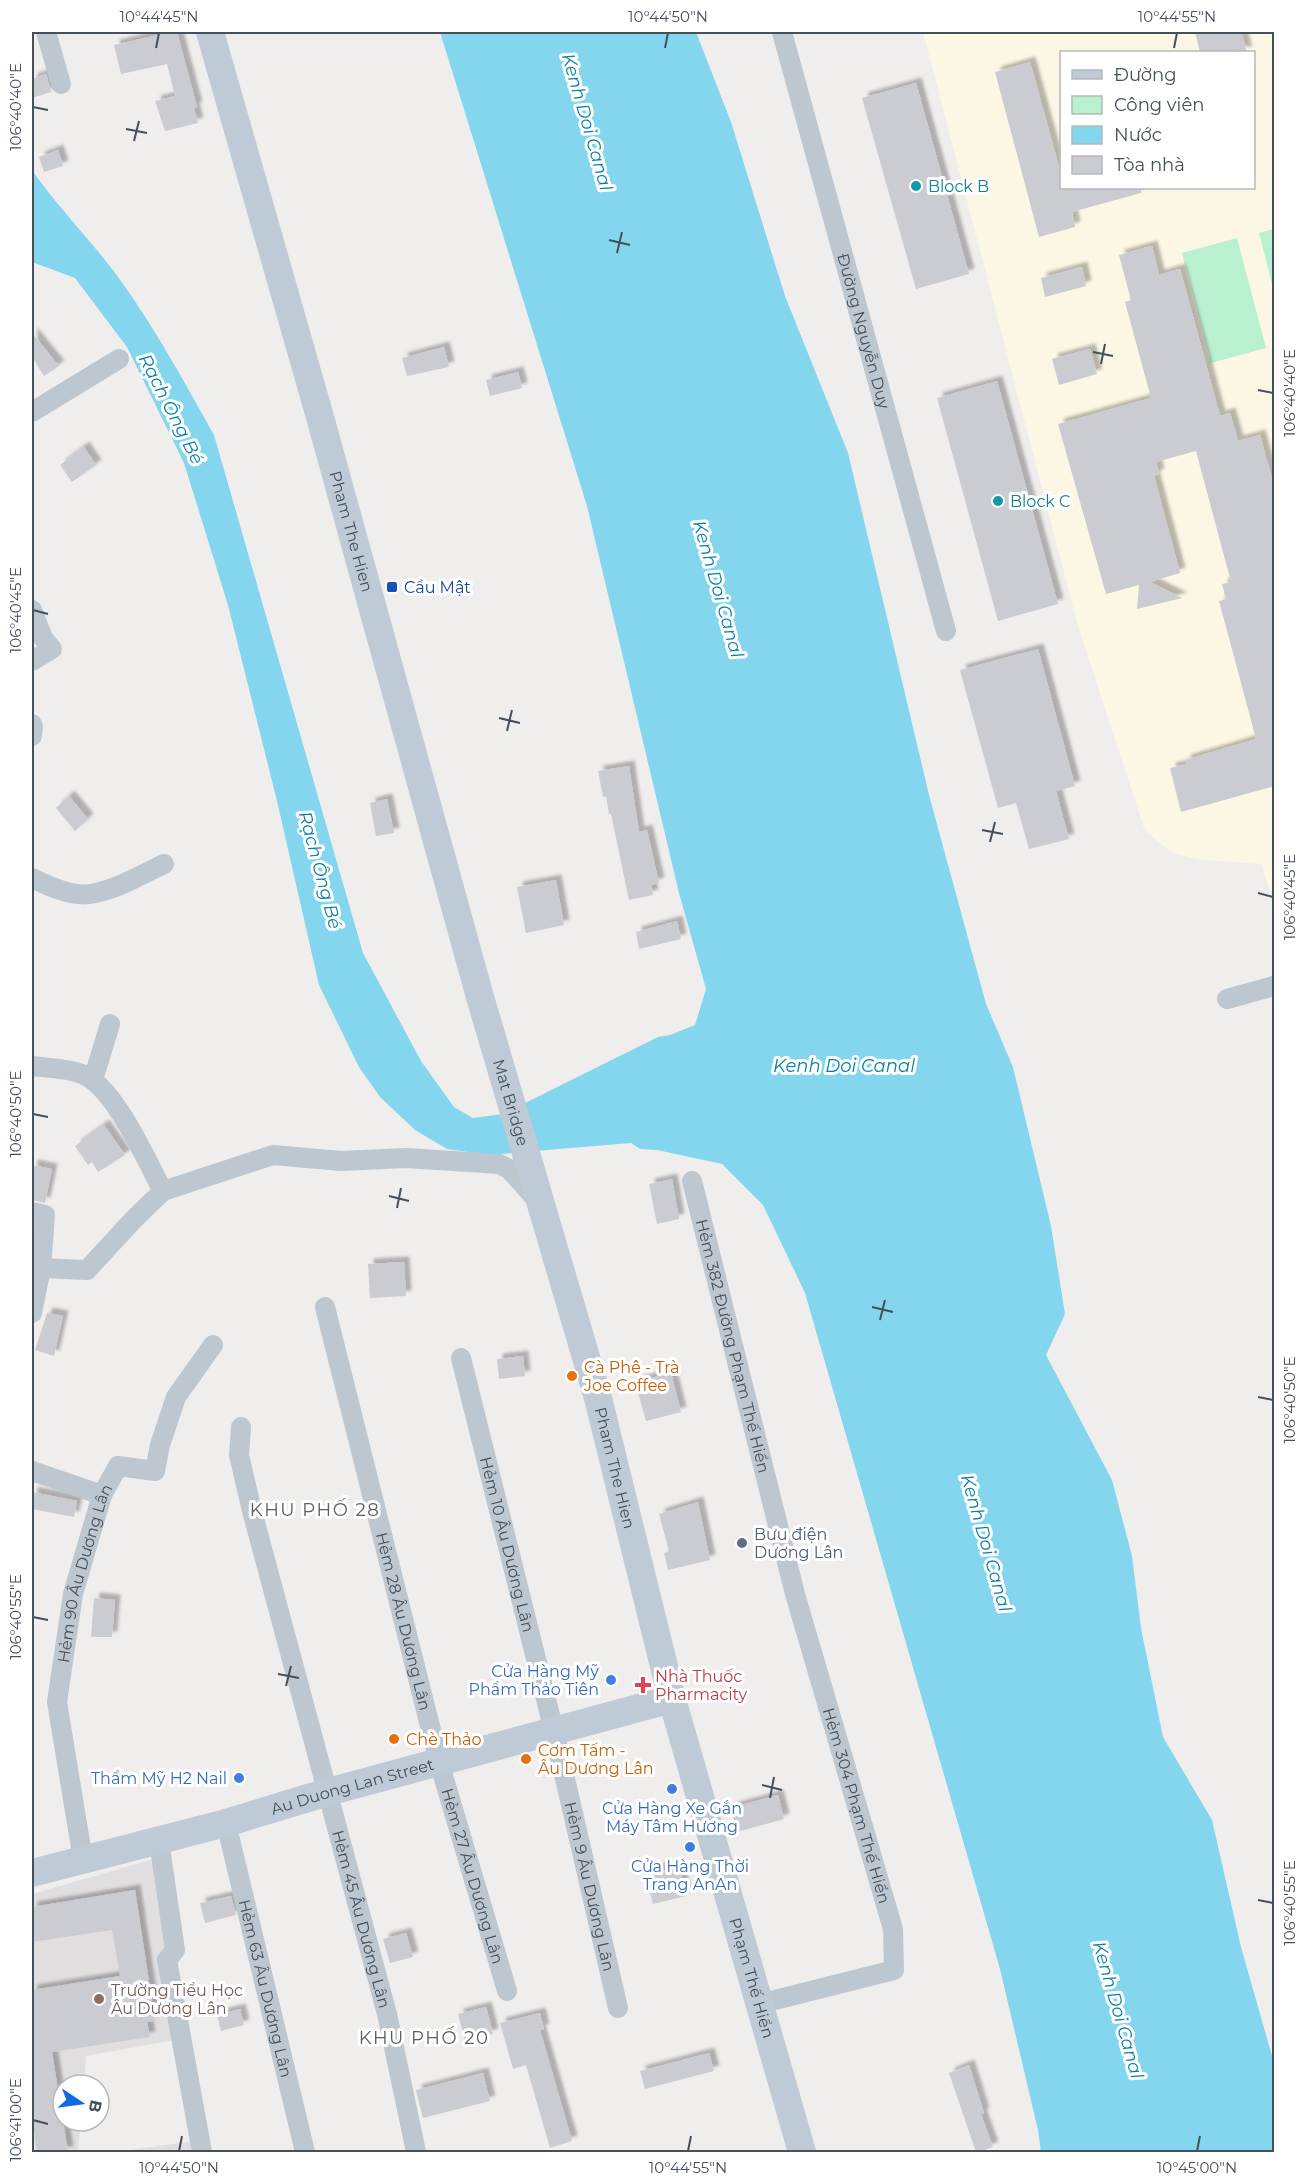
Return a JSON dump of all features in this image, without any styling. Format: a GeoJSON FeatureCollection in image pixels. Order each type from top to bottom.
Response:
{"type":"FeatureCollection","features":[{"type":"Feature","properties":{"kind":"main road","name":"Pham The Hien"},"geometry":{"type":"LineString","coordinates":[[210,32],[491,1032]]}},
{"type":"Feature","properties":{"kind":"main road","name":"Mat Bridge"},"geometry":{"type":"LineString","coordinates":[[491,1032],[532,1171]]}},
{"type":"Feature","properties":{"kind":"main road","name":"Pham The Hien"},"geometry":{"type":"LineString","coordinates":[[532,1171],[539,1202],[598,1398],[672,1700]]}},
{"type":"Feature","properties":{"kind":"main road","name":"Au Duong Lan Street"},"geometry":{"type":"LineString","coordinates":[[32,1873],[226,1823],[327,1792],[672,1700]]}},
{"type":"Feature","properties":{"kind":"main road","name":"Phạm Thế Hiển"},"geometry":{"type":"LineString","coordinates":[[672,1700],[802,2152]]}},
{"type":"Feature","properties":{"kind":"street"},"geometry":{"type":"LineString","coordinates":[[46,32],[61,84]]}},
{"type":"Feature","properties":{"kind":"street","name":"Đường Nguyễn Duy"},"geometry":{"type":"LineString","coordinates":[[782,32],[946,631]]}},
{"type":"Feature","properties":{"kind":"street"},"geometry":{"type":"LineString","coordinates":[[32,412],[119,359]]}},
{"type":"Feature","properties":{"kind":"street"},"geometry":{"type":"LineString","coordinates":[[32,610],[44,638],[52,649],[32,661]]}},
{"type":"Feature","properties":{"kind":"street"},"geometry":{"type":"LineString","coordinates":[[32,724],[32,736]]}},
{"type":"Feature","properties":{"kind":"street"},"geometry":{"type":"LineString","coordinates":[[32,878],[56,890],[89,894],[128,881],[164,864]]}},
{"type":"Feature","properties":{"kind":"street"},"geometry":{"type":"LineString","coordinates":[[1227,999],[1275,986]]}},
{"type":"Feature","properties":{"kind":"street"},"geometry":{"type":"LineString","coordinates":[[93,1080],[110,1024]]}},
{"type":"Feature","properties":{"kind":"street"},"geometry":{"type":"LineString","coordinates":[[32,1066],[81,1074],[93,1080],[112,1099],[164,1191]]}},
{"type":"Feature","properties":{"kind":"street"},"geometry":{"type":"LineString","coordinates":[[40,1268],[87,1270],[134,1219],[164,1191],[273,1155],[341,1161],[406,1158],[499,1164],[509,1169],[539,1202]]}},
{"type":"Feature","properties":{"kind":"street","name":"Hẻm 382 Đường Phạm Thế Hiển"},"geometry":{"type":"LineString","coordinates":[[692,1181],[774,1509]]}},
{"type":"Feature","properties":{"kind":"street"},"geometry":{"type":"LineString","coordinates":[[32,1212],[45,1215],[40,1268],[32,1313]]}},
{"type":"Feature","properties":{"kind":"street","name":"Hẻm 28 Âu Dương Lân"},"geometry":{"type":"LineString","coordinates":[[325,1307],[439,1762]]}},
{"type":"Feature","properties":{"kind":"street","name":"Hẻm 90 Âu Dương Lân"},"geometry":{"type":"LineString","coordinates":[[83,1860],[57,1702],[73,1594],[102,1495],[118,1466],[155,1471],[160,1445],[176,1397],[213,1345]]}},
{"type":"Feature","properties":{"kind":"street","name":"Hẻm 10 Âu Dương Lân"},"geometry":{"type":"LineString","coordinates":[[461,1358],[554,1731]]}},
{"type":"Feature","properties":{"kind":"street","name":"Hẻm 45 Âu Dương Lân"},"geometry":{"type":"LineString","coordinates":[[241,1427],[238,1455],[387,2014],[416,2152]]}},
{"type":"Feature","properties":{"kind":"street"},"geometry":{"type":"LineString","coordinates":[[32,1472],[102,1495]]}},
{"type":"Feature","properties":{"kind":"street","name":"Hẻm 304 Phạm Thế Hiển"},"geometry":{"type":"LineString","coordinates":[[759,2004],[894,1970],[893,1929],[795,1594],[774,1509]]}},
{"type":"Feature","properties":{"kind":"street","name":"Hẻm 9 Âu Dương Lân"},"geometry":{"type":"LineString","coordinates":[[554,1731],[618,2008]]}},
{"type":"Feature","properties":{"kind":"street","name":"Hẻm 27 Âu Dương Lân"},"geometry":{"type":"LineString","coordinates":[[439,1762],[507,1991]]}},
{"type":"Feature","properties":{"kind":"street","name":"Hẻm 63 Âu Dương Lân"},"geometry":{"type":"LineString","coordinates":[[226,1823],[305,2152]]}},
{"type":"Feature","properties":{"kind":"street"},"geometry":{"type":"LineString","coordinates":[[159,1840],[174,1950],[167,1960],[202,2152]]}},
{"type":"Feature","properties":{"kind":"shaded area"},"geometry":{"type":"Polygon","coordinates":[[[923,32],[1274,32],[1274,890],[1270,891],[1261,864],[1205,860],[1174,854],[1145,831],[1078,626],[923,32]]]}},
{"type":"Feature","properties":{"kind":"shaded area","name":"Trường Tiểu Học Âu Dương Lân"},"geometry":{"type":"Polygon","coordinates":[[[154,1859],[168,1947],[175,2040],[86,2056],[85,2073],[51,2073],[51,2133],[80,2133],[78,2152],[35,2152],[32,2129],[32,1894],[154,1859]]]}},
{"type":"Feature","properties":{"kind":"shaded area"},"geometry":{"type":"Polygon","coordinates":[[[194,2141],[197,2152],[116,2152],[194,2141]]]}},
{"type":"Feature","properties":{"kind":"green space"},"geometry":{"type":"Polygon","coordinates":[[[1274,229],[1274,292],[1259,233],[1274,229]]]}},
{"type":"Feature","properties":{"kind":"green space"},"geometry":{"type":"Polygon","coordinates":[[[1237,238],[1266,348],[1211,363],[1182,253],[1237,238]]]}},
{"type":"Feature","properties":{"kind":"water","name":"Kenh Doi Canal"},"geometry":{"type":"Polygon","coordinates":[[[440,32],[696,32],[731,122],[785,296],[848,453],[929,795],[986,1004],[1013,1067],[1051,1226],[1065,1314],[1046,1355],[1112,1480],[1132,1556],[1141,1628],[1163,1737],[1212,1820],[1241,1947],[1274,2063],[1274,2152],[1041,2152],[1038,2130],[1000,1969],[805,1293],[763,1205],[722,1164],[657,1150],[640,1149],[631,1143],[488,1155],[447,1149],[415,1130],[380,1097],[359,1067],[319,985],[277,801],[228,605],[184,463],[127,347],[75,278],[32,262],[32,170],[134,300],[170,357],[214,435],[363,953],[421,1061],[454,1107],[473,1118],[503,1114],[658,1037],[695,1025],[706,989],[679,893],[587,506],[440,32]]]}},
{"type":"Feature","properties":{"kind":"building"},"geometry":{"type":"Polygon","coordinates":[[[177,32],[197,107],[194,108],[198,123],[165,131],[155,101],[175,96],[167,64],[121,74],[114,45],[177,32]]]}},
{"type":"Feature","properties":{"kind":"building"},"geometry":{"type":"Polygon","coordinates":[[[1195,32],[1241,32],[1247,51],[1200,51],[1195,32]]]}},
{"type":"Feature","properties":{"kind":"building"},"geometry":{"type":"Polygon","coordinates":[[[1030,62],[1060,171],[1060,189],[1141,189],[1141,193],[1072,212],[1075,227],[1039,237],[995,72],[1030,62]]]}},
{"type":"Feature","properties":{"kind":"building"},"geometry":{"type":"Polygon","coordinates":[[[46,74],[51,92],[32,98],[32,79],[46,74]]]}},
{"type":"Feature","properties":{"kind":"building","name":"Block B"},"geometry":{"type":"Polygon","coordinates":[[[916,83],[969,274],[916,289],[862,98],[916,83]]]}},
{"type":"Feature","properties":{"kind":"building"},"geometry":{"type":"Polygon","coordinates":[[[58,150],[63,166],[44,172],[39,157],[58,150]]]}},
{"type":"Feature","properties":{"kind":"building"},"geometry":{"type":"Polygon","coordinates":[[[1152,246],[1159,275],[1180,269],[1220,416],[1230,413],[1238,441],[1260,435],[1275,490],[1275,786],[1181,812],[1170,768],[1186,764],[1185,760],[1256,739],[1219,601],[1226,599],[1222,584],[1231,582],[1196,451],[1156,462],[1159,474],[1154,476],[1180,573],[1150,582],[1182,598],[1137,609],[1139,585],[1106,594],[1058,424],[1151,398],[1125,302],[1131,300],[1119,255],[1152,246]]]}},
{"type":"Feature","properties":{"kind":"building"},"geometry":{"type":"Polygon","coordinates":[[[1082,267],[1086,286],[1045,297],[1041,278],[1082,267]]]}},
{"type":"Feature","properties":{"kind":"building"},"geometry":{"type":"Polygon","coordinates":[[[32,333],[59,366],[44,376],[32,357],[32,333]]]}},
{"type":"Feature","properties":{"kind":"building"},"geometry":{"type":"Polygon","coordinates":[[[444,347],[449,367],[407,376],[402,358],[444,347]]]}},
{"type":"Feature","properties":{"kind":"building"},"geometry":{"type":"Polygon","coordinates":[[[1090,349],[1097,374],[1059,385],[1052,359],[1090,349]]]}},
{"type":"Feature","properties":{"kind":"building"},"geometry":{"type":"Polygon","coordinates":[[[518,372],[522,388],[490,396],[486,380],[518,372]]]}},
{"type":"Feature","properties":{"kind":"building","name":"Block C"},"geometry":{"type":"Polygon","coordinates":[[[997,381],[1058,604],[998,621],[937,398],[997,381]]]}},
{"type":"Feature","properties":{"kind":"building"},"geometry":{"type":"Polygon","coordinates":[[[84,447],[96,465],[72,482],[60,465],[84,447]]]}},
{"type":"Feature","properties":{"kind":"building"},"geometry":{"type":"Polygon","coordinates":[[[1038,649],[1075,786],[1056,791],[1069,839],[1029,849],[1016,803],[998,808],[960,670],[1038,649]]]}},
{"type":"Feature","properties":{"kind":"building"},"geometry":{"type":"Polygon","coordinates":[[[629,766],[639,832],[647,830],[659,883],[651,885],[653,895],[629,900],[611,814],[609,814],[606,796],[603,797],[598,771],[629,766]]]}},
{"type":"Feature","properties":{"kind":"building"},"geometry":{"type":"Polygon","coordinates":[[[69,796],[88,819],[75,831],[56,808],[69,796]]]}},
{"type":"Feature","properties":{"kind":"building"},"geometry":{"type":"Polygon","coordinates":[[[387,799],[394,833],[376,836],[370,803],[387,799]]]}},
{"type":"Feature","properties":{"kind":"building"},"geometry":{"type":"Polygon","coordinates":[[[556,880],[564,925],[526,933],[517,887],[556,880]]]}},
{"type":"Feature","properties":{"kind":"building"},"geometry":{"type":"Polygon","coordinates":[[[677,921],[681,939],[639,949],[636,932],[677,921]]]}},
{"type":"Feature","properties":{"kind":"building"},"geometry":{"type":"Polygon","coordinates":[[[104,1125],[125,1155],[98,1172],[92,1162],[88,1165],[75,1146],[104,1125]]]}},
{"type":"Feature","properties":{"kind":"building"},"geometry":{"type":"Polygon","coordinates":[[[32,1165],[52,1169],[45,1203],[32,1200],[32,1165]]]}},
{"type":"Feature","properties":{"kind":"building"},"geometry":{"type":"Polygon","coordinates":[[[672,1179],[679,1219],[657,1224],[649,1184],[672,1179]]]}},
{"type":"Feature","properties":{"kind":"building"},"geometry":{"type":"Polygon","coordinates":[[[404,1262],[406,1296],[370,1298],[368,1264],[404,1262]]]}},
{"type":"Feature","properties":{"kind":"building"},"geometry":{"type":"Polygon","coordinates":[[[47,1313],[63,1316],[54,1356],[35,1350],[47,1313]]]}},
{"type":"Feature","properties":{"kind":"building"},"geometry":{"type":"Polygon","coordinates":[[[523,1356],[525,1376],[499,1379],[497,1359],[523,1356]]]}},
{"type":"Feature","properties":{"kind":"building"},"geometry":{"type":"Polygon","coordinates":[[[671,1373],[681,1412],[646,1421],[635,1382],[671,1373]]]}},
{"type":"Feature","properties":{"kind":"building"},"geometry":{"type":"Polygon","coordinates":[[[32,1492],[77,1501],[74,1517],[32,1509],[32,1492]]]}},
{"type":"Feature","properties":{"kind":"building"},"geometry":{"type":"Polygon","coordinates":[[[698,1502],[710,1560],[668,1570],[664,1553],[669,1551],[659,1514],[698,1502]]]}},
{"type":"Feature","properties":{"kind":"building"},"geometry":{"type":"Polygon","coordinates":[[[94,1598],[115,1600],[112,1637],[91,1637],[94,1598]]]}},
{"type":"Feature","properties":{"kind":"building"},"geometry":{"type":"Polygon","coordinates":[[[778,1795],[784,1819],[737,1832],[731,1808],[778,1795]]]}},
{"type":"Feature","properties":{"kind":"building"},"geometry":{"type":"Polygon","coordinates":[[[679,1866],[686,1896],[653,1904],[645,1873],[662,1867],[663,1871],[679,1866]]]}},
{"type":"Feature","properties":{"kind":"building"},"geometry":{"type":"Polygon","coordinates":[[[135,1890],[155,2021],[147,2022],[150,2037],[52,2052],[55,2073],[51,2073],[51,2133],[65,2133],[68,2152],[37,2152],[32,2116],[32,1990],[120,1976],[112,1930],[32,1942],[32,1907],[135,1890]]]}},
{"type":"Feature","properties":{"kind":"building"},"geometry":{"type":"Polygon","coordinates":[[[231,1896],[236,1915],[205,1923],[200,1903],[231,1896]]]}},
{"type":"Feature","properties":{"kind":"building"},"geometry":{"type":"Polygon","coordinates":[[[406,1933],[413,1957],[390,1963],[383,1939],[406,1933]]]}},
{"type":"Feature","properties":{"kind":"building"},"geometry":{"type":"Polygon","coordinates":[[[486,2007],[493,2034],[465,2041],[458,2014],[486,2007]]]}},
{"type":"Feature","properties":{"kind":"building"},"geometry":{"type":"Polygon","coordinates":[[[240,2009],[244,2025],[221,2031],[217,2015],[240,2009]]]}},
{"type":"Feature","properties":{"kind":"building"},"geometry":{"type":"Polygon","coordinates":[[[540,2013],[544,2029],[540,2030],[572,2141],[550,2148],[526,2065],[513,2069],[500,2023],[540,2013]]]}},
{"type":"Feature","properties":{"kind":"building"},"geometry":{"type":"Polygon","coordinates":[[[709,2053],[714,2071],[645,2089],[640,2071],[709,2053]]]}},
{"type":"Feature","properties":{"kind":"building"},"geometry":{"type":"Polygon","coordinates":[[[969,2065],[984,2113],[981,2114],[993,2147],[979,2152],[976,2152],[949,2073],[969,2065]]]}},
{"type":"Feature","properties":{"kind":"building"},"geometry":{"type":"Polygon","coordinates":[[[483,2073],[490,2101],[423,2118],[416,2090],[483,2073]]]}},
{"type":"Feature","properties":{"kind":"place","name":"Block B"},"geometry":{"type":"Point","coordinates":[916,186]}},
{"type":"Feature","properties":{"kind":"place","name":"Block C"},"geometry":{"type":"Point","coordinates":[998,501]}},
{"type":"Feature","properties":{"kind":"place","name":"Cầu Mật"},"geometry":{"type":"Point","coordinates":[392,587]}},
{"type":"Feature","properties":{"kind":"place","name":"Cà Phê - Trà Joe Coffee"},"geometry":{"type":"Point","coordinates":[572,1376]}},
{"type":"Feature","properties":{"kind":"place","name":"Bưu điện Dương Lân"},"geometry":{"type":"Point","coordinates":[742,1543]}},
{"type":"Feature","properties":{"kind":"place","name":"Cửa Hàng Mỹ Phẩm Thảo Tiên"},"geometry":{"type":"Point","coordinates":[611,1680]}},
{"type":"Feature","properties":{"kind":"place","name":"Nhà Thuốc Pharmacity"},"geometry":{"type":"Point","coordinates":[643,1685]}},
{"type":"Feature","properties":{"kind":"place","name":"Chè Thảo"},"geometry":{"type":"Point","coordinates":[394,1739]}},
{"type":"Feature","properties":{"kind":"place","name":"Cơm Tấm - Âu Dương Lân"},"geometry":{"type":"Point","coordinates":[526,1759]}},
{"type":"Feature","properties":{"kind":"place","name":"Thẩm Mỹ H2 Nail"},"geometry":{"type":"Point","coordinates":[239,1778]}},
{"type":"Feature","properties":{"kind":"place","name":"Cửa Hàng Xe Gắn Máy Tâm Hương"},"geometry":{"type":"Point","coordinates":[672,1789]}},
{"type":"Feature","properties":{"kind":"place","name":"Cửa Hàng Thời Trang AnAn"},"geometry":{"type":"Point","coordinates":[690,1847]}},
{"type":"Feature","properties":{"kind":"place","name":"Trường Tiểu Học Âu Dương Lân"},"geometry":{"type":"Point","coordinates":[99,1999]}},
{"type":"Feature","properties":{"kind":"district","name":"KHU PHỐ 28"},"geometry":{"type":"Point","coordinates":[315,1510]}},
{"type":"Feature","properties":{"kind":"district","name":"KHU PHỐ 20"},"geometry":{"type":"Point","coordinates":[424,2038]}},
{"type":"Feature","properties":{"kind":"water label","name":"Rạch Ông Bé"},"geometry":{"type":"Point","coordinates":[171,409]}},
{"type":"Feature","properties":{"kind":"water label","name":"Rạch Ông Bé"},"geometry":{"type":"Point","coordinates":[320,870]}}]}
